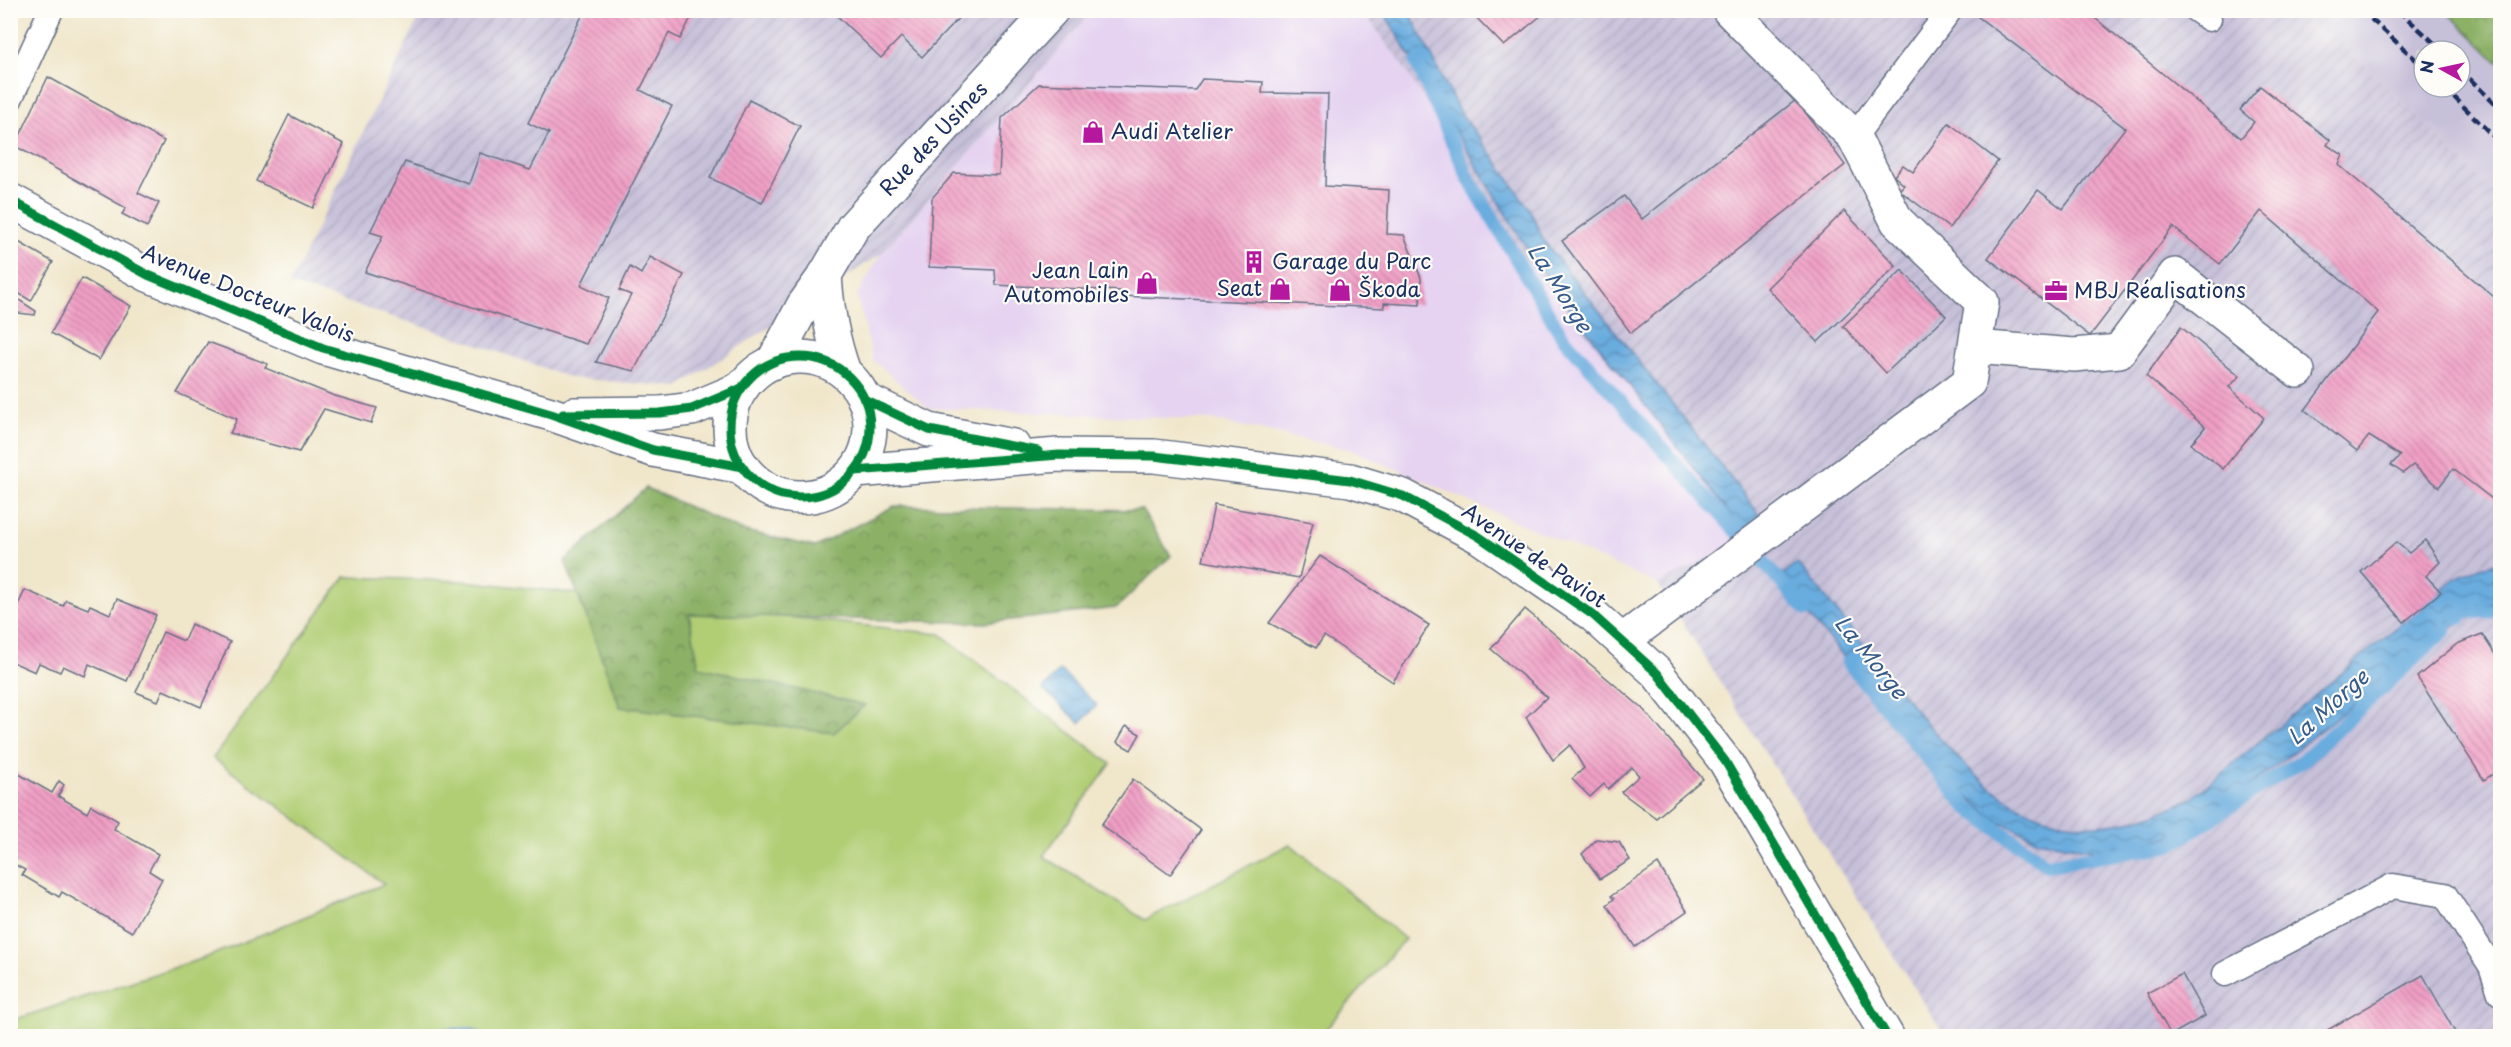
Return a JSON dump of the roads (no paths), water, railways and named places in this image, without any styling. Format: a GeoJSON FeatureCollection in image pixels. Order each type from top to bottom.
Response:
{"type":"FeatureCollection","features":[{"type":"Feature","properties":{"kind":"main road","name":"Rue des Usines"},"geometry":{"type":"LineString","coordinates":[[773,362],[803,306],[825,275],[853,227],[1052,10]]}},
{"type":"Feature","properties":{"kind":"main road"},"geometry":{"type":"LineString","coordinates":[[1622,640],[1969,382],[1975,347],[1982,302],[1897,222],[1854,137],[1729,10]]}},
{"type":"Feature","properties":{"kind":"main road","name":"Avenue Docteur Valois"},"geometry":{"type":"LineString","coordinates":[[10,200],[148,275],[323,348],[551,414],[653,450],[743,466]]}},
{"type":"Feature","properties":{"kind":"main road"},"geometry":{"type":"LineString","coordinates":[[825,275],[828,311],[835,347],[844,372],[864,399],[870,423],[867,448],[855,471],[825,493],[807,497],[788,496],[771,491],[755,481],[733,448],[730,427],[733,406],[742,388],[756,373],[773,362],[797,357],[822,360],[844,372]]}},
{"type":"Feature","properties":{"kind":"main road"},"geometry":{"type":"LineString","coordinates":[[1975,347],[2074,355],[2119,351],[2175,275],[2298,371]]}},
{"type":"Feature","properties":{"kind":"main road","name":"Avenue Docteur Valois"},"geometry":{"type":"LineString","coordinates":[[551,414],[660,413],[692,409],[742,388]]}},
{"type":"Feature","properties":{"kind":"main road","name":"Avenue de Paviot"},"geometry":{"type":"LineString","coordinates":[[864,399],[929,430],[1059,455]]}},
{"type":"Feature","properties":{"kind":"main road","name":"Avenue de Paviot"},"geometry":{"type":"LineString","coordinates":[[855,471],[1059,455],[1154,456],[1350,480],[1403,496],[1478,536],[1593,615],[1657,673],[1725,761],[1887,1036]]}},
{"type":"Feature","properties":{"kind":"lane"},"geometry":{"type":"LineString","coordinates":[[10,99],[51,10]]}},
{"type":"Feature","properties":{"kind":"lane"},"geometry":{"type":"LineString","coordinates":[[1854,137],[1950,10]]}},
{"type":"Feature","properties":{"kind":"lane"},"geometry":{"type":"LineString","coordinates":[[2225,975],[2393,886],[2445,895],[2491,966],[2500,993]]}},
{"type":"Feature","properties":{"kind":"water"},"geometry":{"type":"Polygon","coordinates":[[[1383,11],[1409,11],[1459,111],[1530,210],[1544,241],[1771,529],[1753,544],[1557,292],[1521,239],[1383,11]]]}},
{"type":"Feature","properties":{"kind":"water"},"geometry":{"type":"Polygon","coordinates":[[[2500,562],[2500,602],[2483,606],[2428,645],[2274,767],[2219,809],[2182,833],[2108,853],[2038,840],[1995,819],[1942,775],[1778,578],[1798,563],[1929,725],[1959,759],[1990,787],[2023,808],[2059,821],[2098,825],[2142,818],[2192,798],[2456,578],[2477,568],[2500,562]]]}},
{"type":"Feature","properties":{"kind":"water"},"geometry":{"type":"Polygon","coordinates":[[[1060,670],[1097,705],[1080,723],[1043,689],[1060,670]]]}},
{"type":"Feature","properties":{"kind":"water"},"geometry":{"type":"Polygon","coordinates":[[[471,1028],[486,1036],[411,1036],[426,1029],[471,1028]]]}},
{"type":"Feature","properties":{"kind":"waterway","name":"La Morge"},"geometry":{"type":"LineString","coordinates":[[1417,63],[1469,179],[1562,336],[1806,610]]}},
{"type":"Feature","properties":{"kind":"waterway","name":"La Morge"},"geometry":{"type":"LineString","coordinates":[[2459,617],[2464,612],[2500,611]]}},
{"type":"Feature","properties":{"kind":"waterway","name":"La Morge"},"geometry":{"type":"LineString","coordinates":[[1848,662],[1967,807],[2047,865],[2170,845],[2306,758],[2445,630]]}},
{"type":"Feature","properties":{"kind":"railway"},"geometry":{"type":"LineString","coordinates":[[2361,10],[2412,56]]}},
{"type":"Feature","properties":{"kind":"railway"},"geometry":{"type":"LineString","coordinates":[[2398,10],[2430,39]]}},
{"type":"Feature","properties":{"kind":"railway"},"geometry":{"type":"LineString","coordinates":[[2472,81],[2500,109]]}},
{"type":"Feature","properties":{"kind":"railway"},"geometry":{"type":"LineString","coordinates":[[2456,99],[2500,143]]}},
{"type":"Feature","properties":{"kind":"place","name":"Audi Atelier"},"geometry":{"type":"Point","coordinates":[1093,132]}},
{"type":"Feature","properties":{"kind":"place","name":"Garage du Parc"},"geometry":{"type":"Point","coordinates":[1254,262]}},
{"type":"Feature","properties":{"kind":"place","name":"Jean Lain Automobiles"},"geometry":{"type":"Point","coordinates":[1147,283]}},
{"type":"Feature","properties":{"kind":"place","name":"Seat"},"geometry":{"type":"Point","coordinates":[1280,289]}},
{"type":"Feature","properties":{"kind":"place","name":"Škoda"},"geometry":{"type":"Point","coordinates":[1340,290]}},
{"type":"Feature","properties":{"kind":"place","name":"MBJ Réalisations"},"geometry":{"type":"Point","coordinates":[2056,291]}}]}
